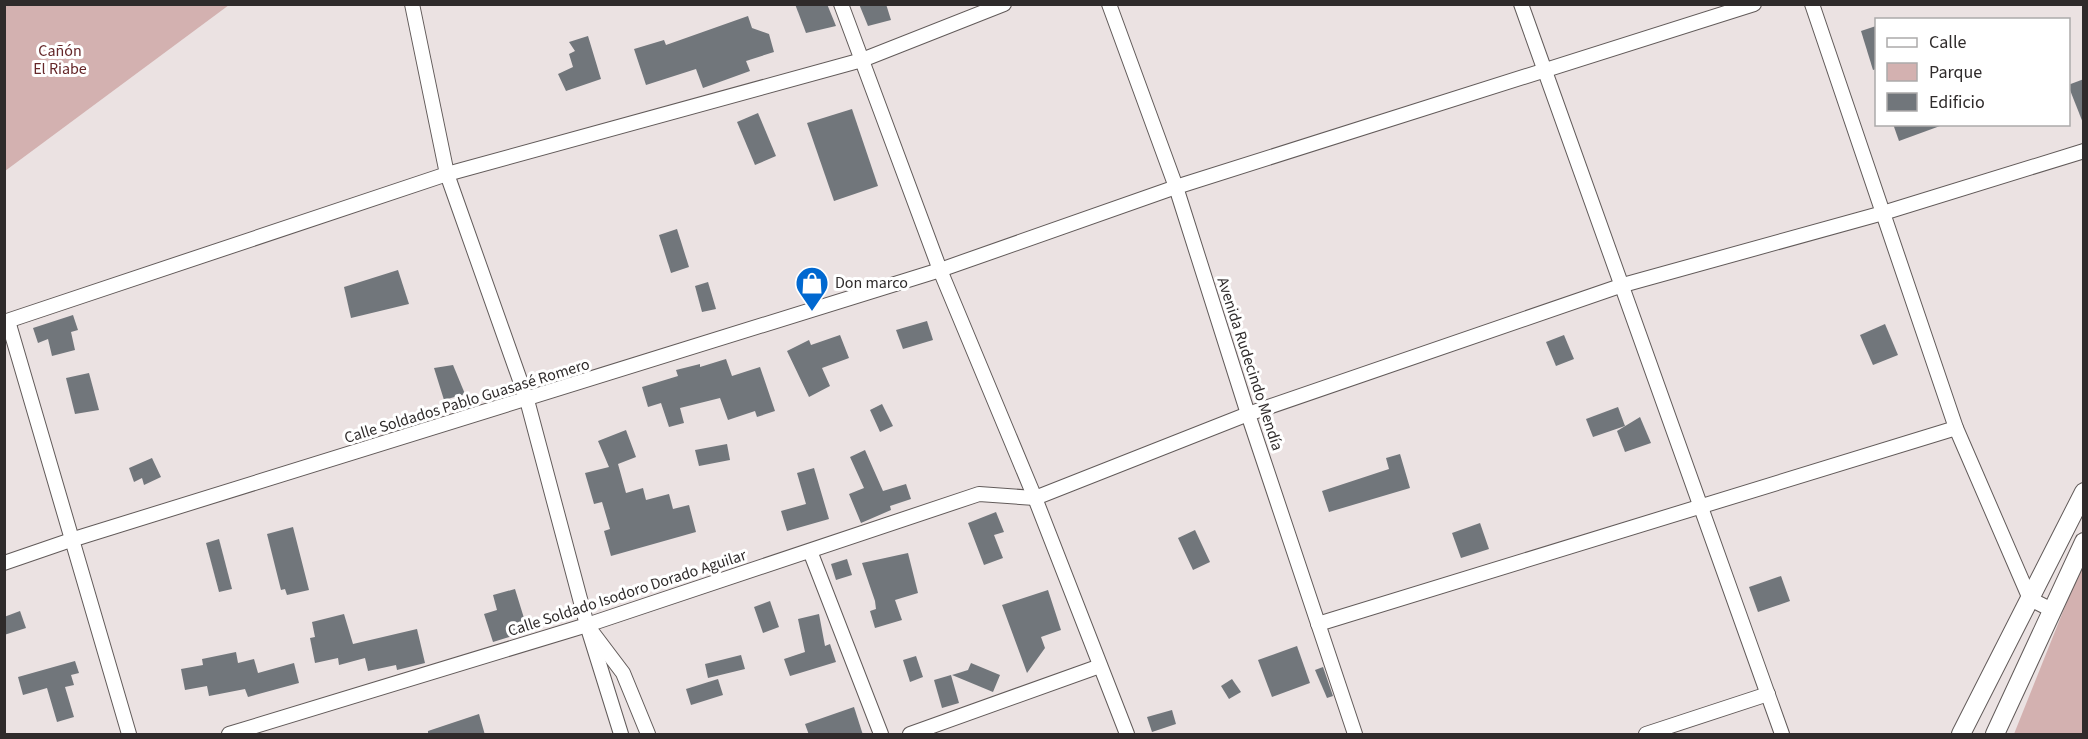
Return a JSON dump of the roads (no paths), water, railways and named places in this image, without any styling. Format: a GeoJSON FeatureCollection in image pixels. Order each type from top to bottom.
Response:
{"type":"FeatureCollection","features":[{"type":"Feature","properties":{"kind":"main road"},"geometry":{"type":"LineString","coordinates":[[1961,735],[2084,492]]}},
{"type":"Feature","properties":{"kind":"main road"},"geometry":{"type":"LineString","coordinates":[[1995,735],[2084,542]]}},
{"type":"Feature","properties":{"kind":"street"},"geometry":{"type":"LineString","coordinates":[[412,4],[447,174],[527,400],[587,625],[621,735]]}},
{"type":"Feature","properties":{"kind":"street"},"geometry":{"type":"LineString","coordinates":[[841,4],[940,270],[1035,498],[1127,735]]}},
{"type":"Feature","properties":{"kind":"street"},"geometry":{"type":"LineString","coordinates":[[129,735],[6,321],[447,174],[862,60],[1004,4]]}},
{"type":"Feature","properties":{"kind":"street","name":"Avenida Rudecindo Mendía"},"geometry":{"type":"LineString","coordinates":[[1109,4],[1176,187],[1248,414],[1355,735]]}},
{"type":"Feature","properties":{"kind":"street"},"geometry":{"type":"LineString","coordinates":[[1521,4],[1782,735]]}},
{"type":"Feature","properties":{"kind":"street","name":"Calle Soldados Pablo Guasasé Romero"},"geometry":{"type":"LineString","coordinates":[[4,563],[71,540],[940,270],[1176,187],[1754,4]]}},
{"type":"Feature","properties":{"kind":"street"},"geometry":{"type":"LineString","coordinates":[[1812,4],[1956,428],[2030,599],[2052,610]]}},
{"type":"Feature","properties":{"kind":"street"},"geometry":{"type":"LineString","coordinates":[[1035,498],[1248,414],[1623,285],[1883,213],[2084,151]]}},
{"type":"Feature","properties":{"kind":"street"},"geometry":{"type":"LineString","coordinates":[[1318,624],[1956,428]]}},
{"type":"Feature","properties":{"kind":"street","name":"Calle Soldado Isodoro Dorado Aguilar"},"geometry":{"type":"LineString","coordinates":[[229,735],[587,625],[979,494],[1035,498]]}},
{"type":"Feature","properties":{"kind":"street"},"geometry":{"type":"LineString","coordinates":[[810,551],[881,735]]}},
{"type":"Feature","properties":{"kind":"street"},"geometry":{"type":"LineString","coordinates":[[587,625],[623,673],[648,735]]}},
{"type":"Feature","properties":{"kind":"street"},"geometry":{"type":"LineString","coordinates":[[910,735],[1100,666]]}},
{"type":"Feature","properties":{"kind":"street"},"geometry":{"type":"LineString","coordinates":[[1646,735],[1768,694]]}},
{"type":"Feature","properties":{"kind":"place","name":"Don marco"},"geometry":{"type":"Point","coordinates":[812,312]}},
{"type":"Feature","properties":{"kind":"park label","name":"Cañón El Riabe"},"geometry":{"type":"Point","coordinates":[60,60]}}]}
